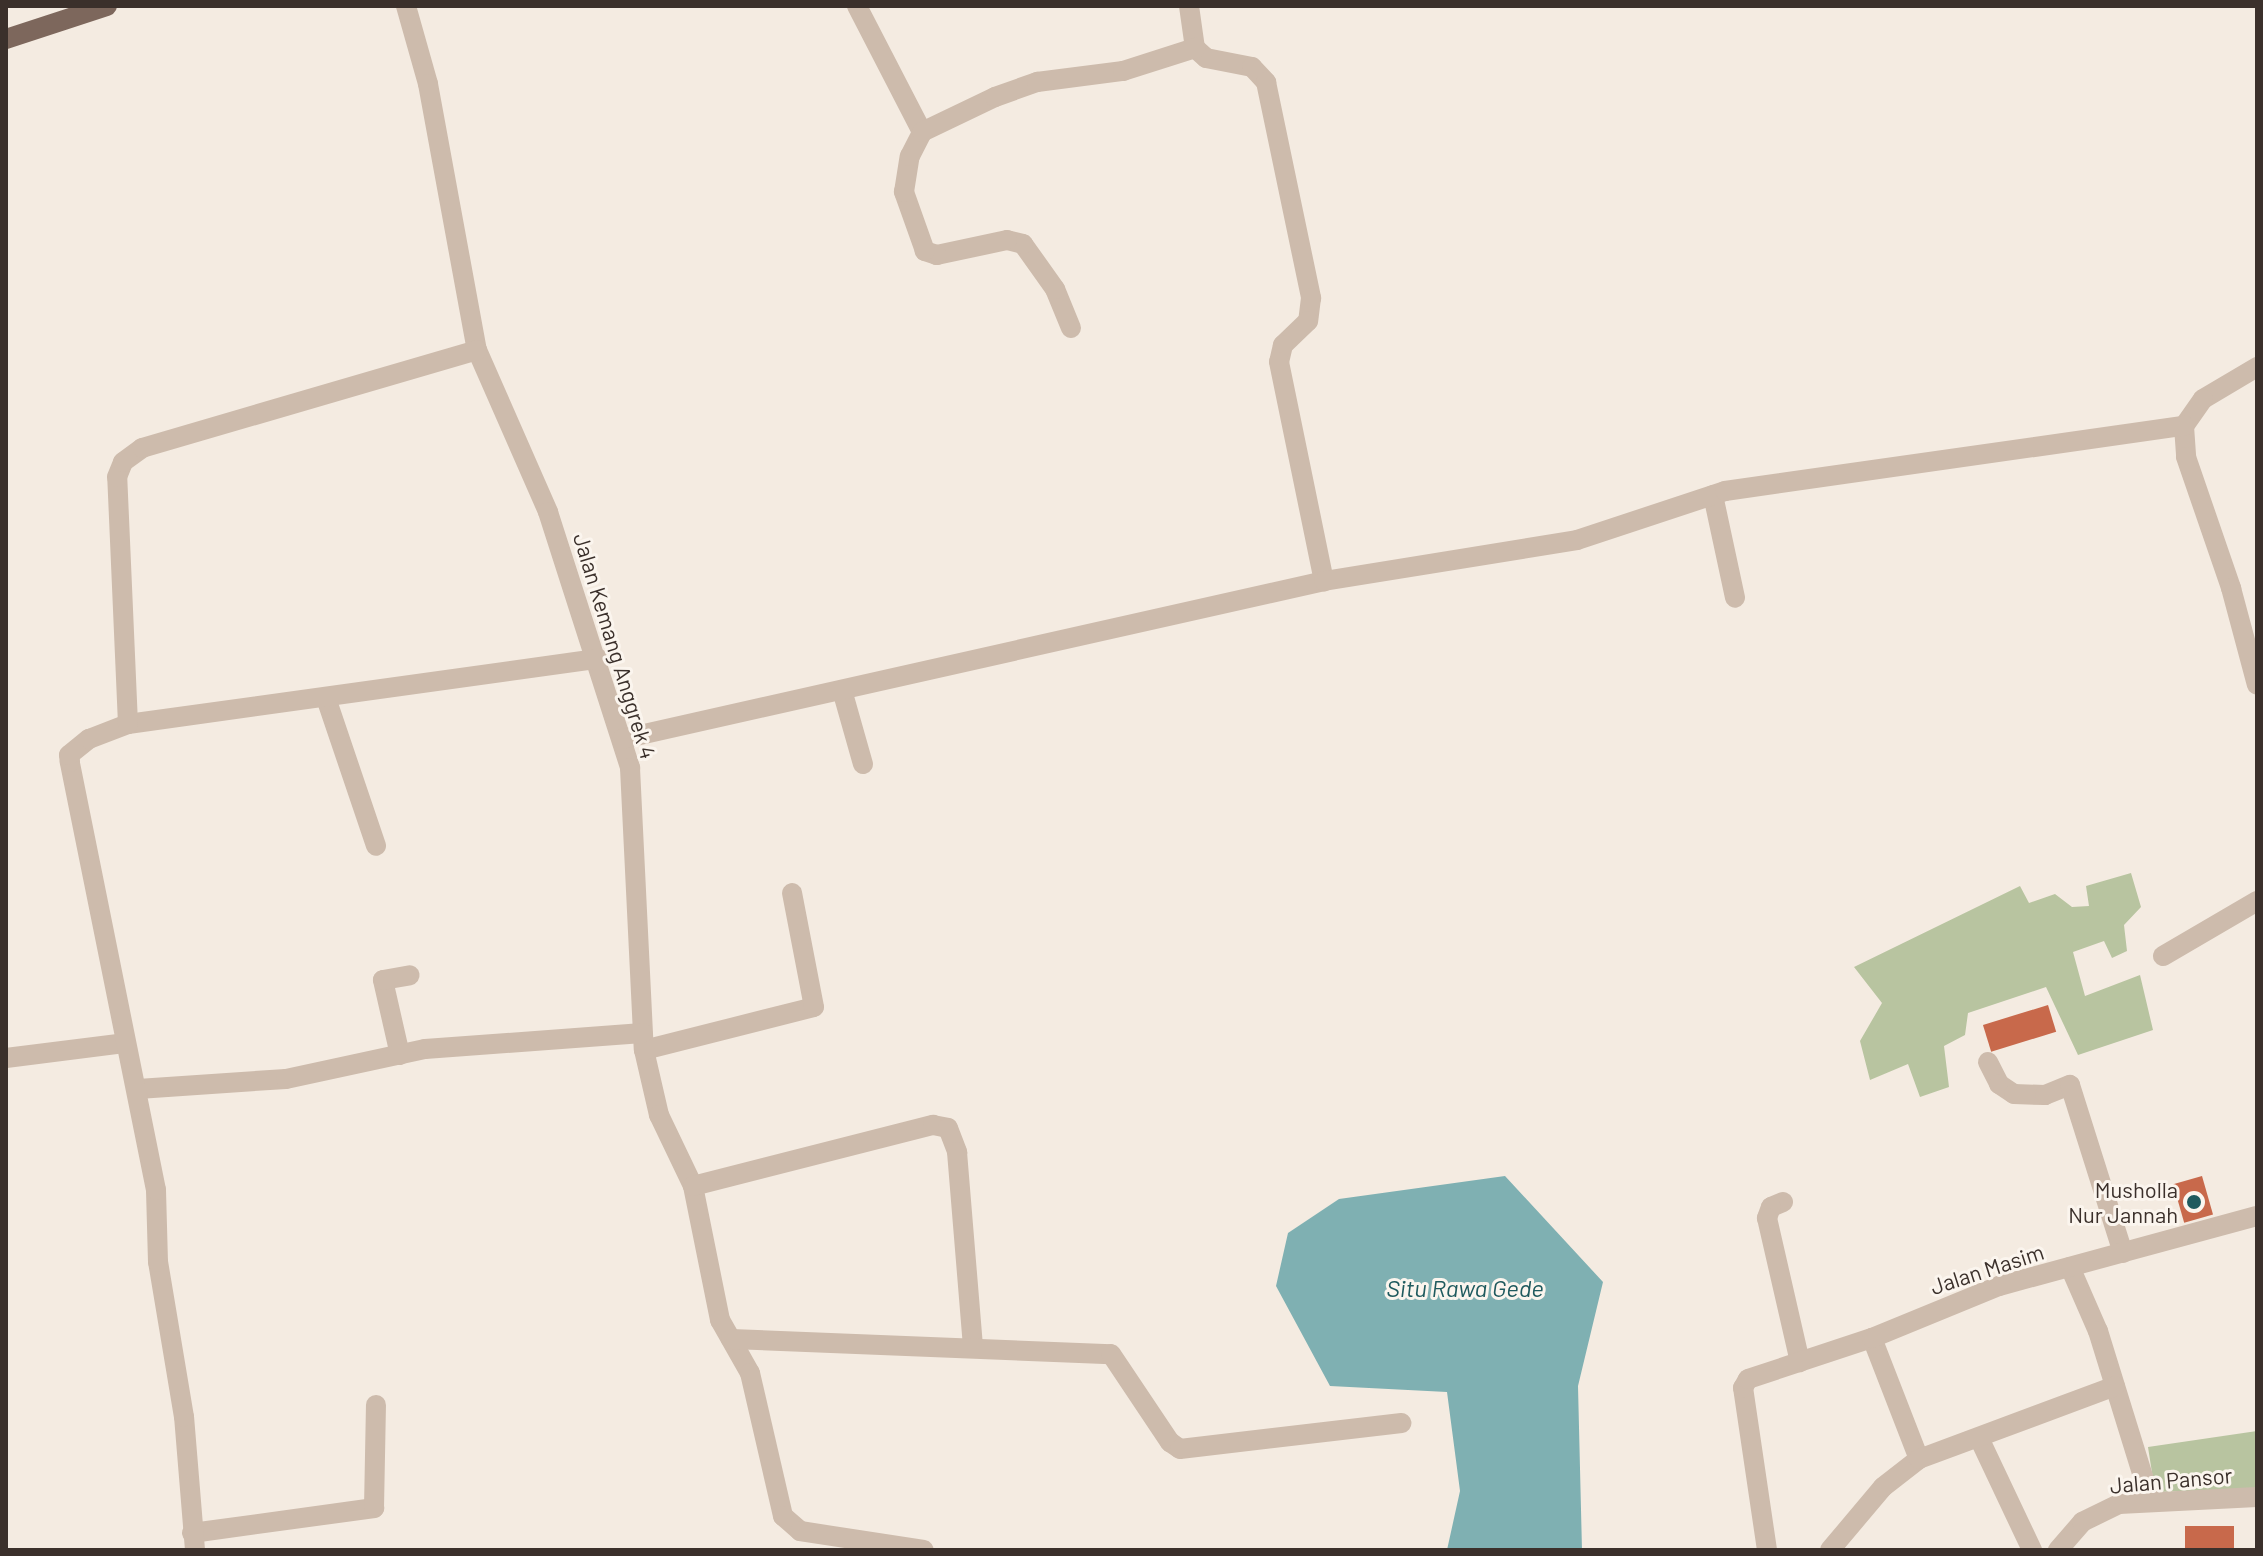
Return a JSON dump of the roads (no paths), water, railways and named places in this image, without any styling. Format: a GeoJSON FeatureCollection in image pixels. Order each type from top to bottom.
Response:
{"type":"FeatureCollection","features":[{"type":"Feature","properties":{"kind":"main road"},"geometry":{"type":"LineString","coordinates":[[6,39],[107,6]]}},
{"type":"Feature","properties":{"kind":"street","name":"Jalan Kemang Anggrek 4"},"geometry":{"type":"LineString","coordinates":[[406,6],[428,84],[477,350],[548,512],[599,659],[630,768],[639,881],[643,1041],[659,1115],[693,1186],[720,1320],[750,1373],[783,1516],[797,1540],[924,1550]]}},
{"type":"Feature","properties":{"kind":"street"},"geometry":{"type":"LineString","coordinates":[[857,6],[922,132]]}},
{"type":"Feature","properties":{"kind":"street"},"geometry":{"type":"LineString","coordinates":[[1189,6],[1195,48],[1206,58],[1252,67],[1266,82],[1311,298],[1308,321],[1283,345],[1279,362],[1324,581]]}},
{"type":"Feature","properties":{"kind":"street"},"geometry":{"type":"LineString","coordinates":[[1071,328],[1055,289],[1023,244],[1007,240],[937,255],[925,251],[917,239],[903,178],[922,132],[1037,82],[1108,75],[1195,48]]}},
{"type":"Feature","properties":{"kind":"street"},"geometry":{"type":"LineString","coordinates":[[128,724],[117,477],[123,462],[142,448],[477,350]]}},
{"type":"Feature","properties":{"kind":"street"},"geometry":{"type":"LineString","coordinates":[[2257,367],[2203,399],[2184,426],[2186,457],[2251,634],[2257,685]]}},
{"type":"Feature","properties":{"kind":"street"},"geometry":{"type":"LineString","coordinates":[[622,739],[1324,581],[1577,540],[1713,495],[1809,475],[2184,426]]}},
{"type":"Feature","properties":{"kind":"street"},"geometry":{"type":"LineString","coordinates":[[1713,495],[1735,598]]}},
{"type":"Feature","properties":{"kind":"street"},"geometry":{"type":"LineString","coordinates":[[376,1405],[374,1508],[194,1542],[184,1417],[158,1262],[156,1190],[138,1089],[124,1043],[69,755],[89,739],[128,724],[599,659]]}},
{"type":"Feature","properties":{"kind":"street"},"geometry":{"type":"LineString","coordinates":[[842,690],[863,764]]}},
{"type":"Feature","properties":{"kind":"street"},"geometry":{"type":"LineString","coordinates":[[326,698],[376,846]]}},
{"type":"Feature","properties":{"kind":"street"},"geometry":{"type":"LineString","coordinates":[[138,1089],[286,1079],[400,1055],[538,1038],[643,1041],[814,1007],[792,893]]}},
{"type":"Feature","properties":{"kind":"street"},"geometry":{"type":"LineString","coordinates":[[2163,956],[2257,901]]}},
{"type":"Feature","properties":{"kind":"street"},"geometry":{"type":"LineString","coordinates":[[400,1055],[383,980],[410,975]]}},
{"type":"Feature","properties":{"kind":"street"},"geometry":{"type":"LineString","coordinates":[[6,1058],[124,1043]]}},
{"type":"Feature","properties":{"kind":"street"},"geometry":{"type":"LineString","coordinates":[[1988,1062],[1999,1084],[2014,1094],[2045,1095],[2070,1085],[2123,1253]]}},
{"type":"Feature","properties":{"kind":"street"},"geometry":{"type":"LineString","coordinates":[[693,1186],[933,1125],[948,1128],[957,1152],[973,1345]]}},
{"type":"Feature","properties":{"kind":"street"},"geometry":{"type":"LineString","coordinates":[[1783,1202],[1771,1207],[1767,1218],[1800,1362]]}},
{"type":"Feature","properties":{"kind":"street","name":"Jalan Masim"},"geometry":{"type":"LineString","coordinates":[[1767,1550],[1743,1388],[1758,1372],[1800,1362],[1872,1338],[1999,1286],[2257,1216]]}},
{"type":"Feature","properties":{"kind":"street"},"geometry":{"type":"LineString","coordinates":[[2070,1267],[2115,1386],[2151,1502]]}},
{"type":"Feature","properties":{"kind":"street"},"geometry":{"type":"LineString","coordinates":[[1872,1338],[1919,1459]]}},
{"type":"Feature","properties":{"kind":"street"},"geometry":{"type":"LineString","coordinates":[[731,1339],[973,1345],[1114,1355],[1170,1442],[1180,1449],[1401,1423]]}},
{"type":"Feature","properties":{"kind":"street"},"geometry":{"type":"LineString","coordinates":[[1830,1550],[1889,1481],[1919,1459],[1980,1440],[2115,1386]]}},
{"type":"Feature","properties":{"kind":"street"},"geometry":{"type":"LineString","coordinates":[[1980,1440],[2032,1550]]}},
{"type":"Feature","properties":{"kind":"street","name":"Jalan Pansor"},"geometry":{"type":"LineString","coordinates":[[2058,1550],[2082,1522],[2102,1510],[2151,1502],[2257,1497]]}},
{"type":"Feature","properties":{"kind":"water","name":"Situ Rawa Gede"},"geometry":{"type":"Polygon","coordinates":[[[1505,1176],[1603,1282],[1578,1386],[1582,1550],[1447,1550],[1460,1491],[1447,1392],[1330,1386],[1276,1286],[1288,1233],[1339,1199],[1505,1176]]]}},
{"type":"Feature","properties":{"kind":"place","name":"Musholla Nur Jannah"},"geometry":{"type":"Point","coordinates":[2194,1202]}}]}
